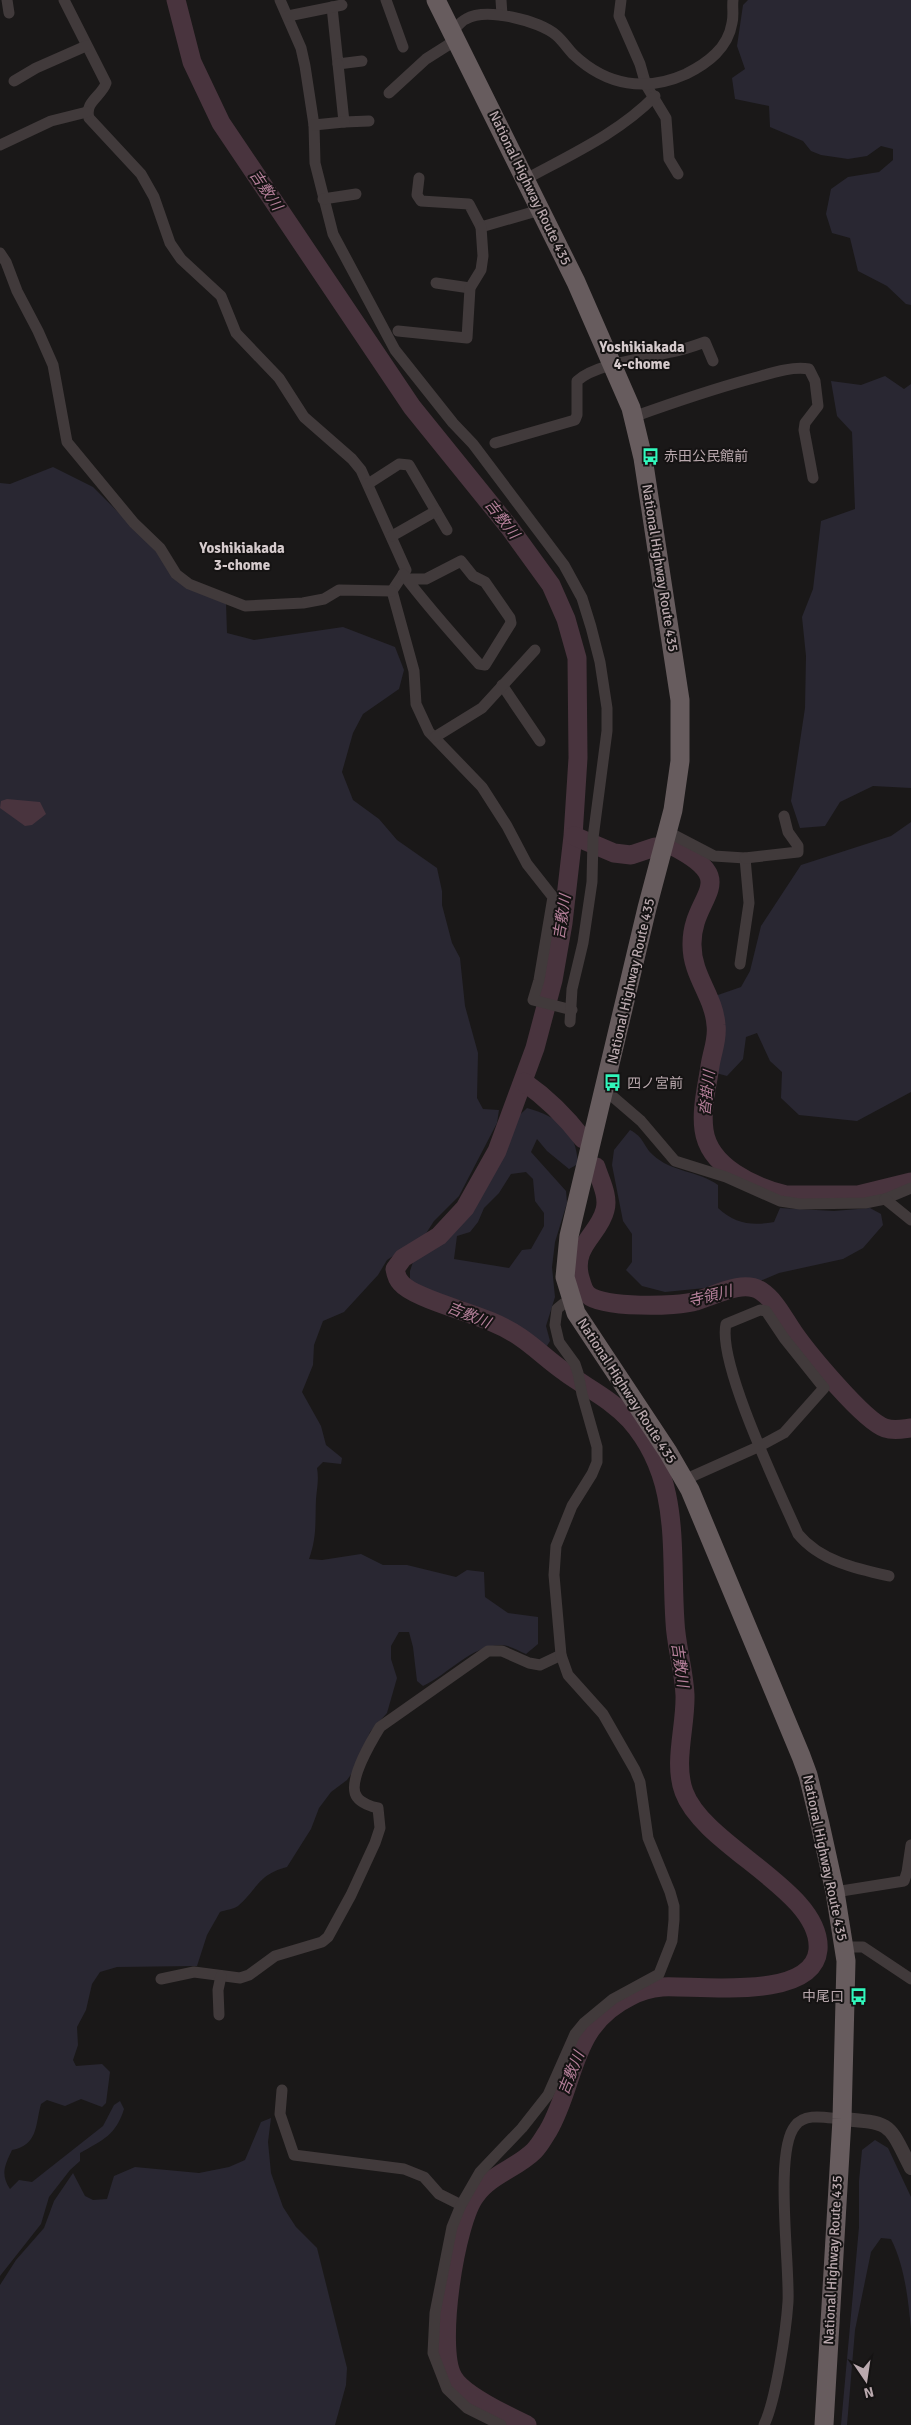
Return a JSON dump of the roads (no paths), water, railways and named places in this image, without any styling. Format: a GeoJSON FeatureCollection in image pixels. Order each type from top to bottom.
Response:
{"type":"FeatureCollection","features":[{"type":"Feature","properties":{"kind":"highway","name":"National Highway Route 435"},"geometry":{"type":"LineString","coordinates":[[436,0],[526,180],[613,366],[633,417],[643,458],[680,700],[680,761],[668,832],[647,908],[569,1236],[565,1277],[571,1301],[587,1332],[668,1452],[684,1480],[808,1775],[835,1892],[845,1946],[842,2119],[824,2425]]}},
{"type":"Feature","properties":{"kind":"street"},"geometry":{"type":"LineString","coordinates":[[7,0],[9,13]]}},
{"type":"Feature","properties":{"kind":"street"},"geometry":{"type":"LineString","coordinates":[[0,254],[6,262],[17,291],[53,365],[67,442],[134,523],[160,548],[176,574],[190,584],[245,606],[303,603],[324,599],[339,590],[392,591],[405,577],[406,570],[361,470],[352,459],[304,417],[279,378],[236,333],[221,296],[181,259],[170,243],[154,197],[141,174],[89,118],[87,112],[90,104],[104,90],[106,83],[64,0]]}},
{"type":"Feature","properties":{"kind":"street"},"geometry":{"type":"LineString","coordinates":[[280,0],[288,16],[305,66],[314,126],[315,164],[333,234],[395,350],[453,424],[473,444],[558,557],[582,598],[600,662],[607,708],[602,781],[593,838],[592,882],[583,943],[567,1009],[570,1022]]}},
{"type":"Feature","properties":{"kind":"street"},"geometry":{"type":"LineString","coordinates":[[386,0],[392,33],[403,47]]}},
{"type":"Feature","properties":{"kind":"street"},"geometry":{"type":"LineString","coordinates":[[502,0],[502,15]]}},
{"type":"Feature","properties":{"kind":"street"},"geometry":{"type":"LineString","coordinates":[[621,0],[619,16],[640,64],[646,84],[655,96],[666,118],[670,158],[678,174]]}},
{"type":"Feature","properties":{"kind":"street"},"geometry":{"type":"LineString","coordinates":[[388,93],[454,36],[466,18],[502,15],[545,29],[556,35],[575,56],[593,70],[627,84],[646,84],[673,80],[712,58],[724,45],[730,34],[733,0]]}},
{"type":"Feature","properties":{"kind":"street"},"geometry":{"type":"LineString","coordinates":[[288,16],[337,6],[338,64],[344,122]]}},
{"type":"Feature","properties":{"kind":"street"},"geometry":{"type":"LineString","coordinates":[[14,81],[86,46]]}},
{"type":"Feature","properties":{"kind":"street"},"geometry":{"type":"LineString","coordinates":[[338,64],[362,61]]}},
{"type":"Feature","properties":{"kind":"street"},"geometry":{"type":"LineString","coordinates":[[526,180],[608,133],[643,108],[655,96]]}},
{"type":"Feature","properties":{"kind":"street"},"geometry":{"type":"LineString","coordinates":[[0,145],[51,121],[87,112]]}},
{"type":"Feature","properties":{"kind":"street"},"geometry":{"type":"LineString","coordinates":[[314,126],[369,121]]}},
{"type":"Feature","properties":{"kind":"street"},"geometry":{"type":"LineString","coordinates":[[398,331],[411,327],[466,344],[470,288],[477,264],[481,227],[469,204],[421,201],[417,195],[418,178]]}},
{"type":"Feature","properties":{"kind":"street"},"geometry":{"type":"LineString","coordinates":[[323,199],[356,194]]}},
{"type":"Feature","properties":{"kind":"street"},"geometry":{"type":"LineString","coordinates":[[481,227],[540,210]]}},
{"type":"Feature","properties":{"kind":"street"},"geometry":{"type":"LineString","coordinates":[[436,283],[470,288]]}},
{"type":"Feature","properties":{"kind":"street"},"geometry":{"type":"LineString","coordinates":[[495,443],[575,420],[577,415],[577,381],[583,376],[613,366],[705,342],[713,361]]}},
{"type":"Feature","properties":{"kind":"street"},"geometry":{"type":"LineString","coordinates":[[633,417],[691,396],[772,373],[799,367],[809,369],[815,381],[818,406],[805,423],[804,430],[813,478]]}},
{"type":"Feature","properties":{"kind":"street"},"geometry":{"type":"LineString","coordinates":[[368,484],[399,464],[409,465],[447,530]]}},
{"type":"Feature","properties":{"kind":"street"},"geometry":{"type":"LineString","coordinates":[[392,536],[436,511]]}},
{"type":"Feature","properties":{"kind":"street"},"geometry":{"type":"LineString","coordinates":[[461,562],[473,576],[485,582],[510,618],[511,623],[485,665],[480,664],[405,577],[426,579],[461,562]]}},
{"type":"Feature","properties":{"kind":"street"},"geometry":{"type":"LineString","coordinates":[[392,591],[414,671],[416,704],[429,732],[482,787],[507,826],[527,864],[553,896],[539,980],[533,1000],[567,1009]]}},
{"type":"Feature","properties":{"kind":"street"},"geometry":{"type":"LineString","coordinates":[[434,737],[482,708],[535,650]]}},
{"type":"Feature","properties":{"kind":"street"},"geometry":{"type":"LineString","coordinates":[[502,685],[540,741]]}},
{"type":"Feature","properties":{"kind":"street"},"geometry":{"type":"LineString","coordinates":[[668,832],[714,856],[745,858],[798,852],[798,846],[788,832],[784,816]]}},
{"type":"Feature","properties":{"kind":"street"},"geometry":{"type":"LineString","coordinates":[[740,964],[749,903],[745,858]]}},
{"type":"Feature","properties":{"kind":"street"},"geometry":{"type":"LineString","coordinates":[[604,1090],[641,1121],[674,1161],[726,1177],[780,1201],[800,1204],[865,1202],[885,1199],[911,1188]]}},
{"type":"Feature","properties":{"kind":"street"},"geometry":{"type":"LineString","coordinates":[[885,1199],[911,1220]]}},
{"type":"Feature","properties":{"kind":"street"},"geometry":{"type":"LineString","coordinates":[[501,2425],[467,2408],[447,2388],[433,2353],[435,2313],[452,2227],[461,2205],[480,2172],[522,2128],[548,2095],[579,2028],[593,2014],[613,2000],[659,1974],[672,1941],[674,1906],[648,1838],[640,1782],[603,1714],[568,1675],[561,1655],[555,1600],[554,1553],[572,1506],[592,1474],[597,1462],[597,1447],[578,1373],[575,1364],[559,1342],[555,1325],[557,1309],[571,1301]]}},
{"type":"Feature","properties":{"kind":"street"},"geometry":{"type":"LineString","coordinates":[[684,1480],[760,1446],[784,1433],[824,1388],[784,1338],[766,1311],[760,1310],[726,1324],[729,1364],[760,1446],[798,1534],[805,1543],[845,1566],[889,1576]]}},
{"type":"Feature","properties":{"kind":"street"},"geometry":{"type":"LineString","coordinates":[[161,1979],[194,1972],[240,1978],[249,1975],[275,1956],[322,1942],[328,1937],[351,1895],[380,1828],[378,1808],[357,1798],[354,1790],[358,1770],[368,1746],[380,1727],[488,1652],[502,1651],[529,1663],[540,1664],[561,1655]]}},
{"type":"Feature","properties":{"kind":"street"},"geometry":{"type":"LineString","coordinates":[[835,1892],[904,1881],[908,1872],[911,1845]]}},
{"type":"Feature","properties":{"kind":"street"},"geometry":{"type":"LineString","coordinates":[[845,1946],[863,1947],[911,1979]]}},
{"type":"Feature","properties":{"kind":"street"},"geometry":{"type":"LineString","coordinates":[[219,2015],[218,1990],[221,1976]]}},
{"type":"Feature","properties":{"kind":"street"},"geometry":{"type":"LineString","coordinates":[[282,2090],[280,2114],[294,2155],[404,2168],[424,2177],[439,2194],[461,2205]]}},
{"type":"Feature","properties":{"kind":"street"},"geometry":{"type":"LineString","coordinates":[[764,2425],[775,2384],[788,2302],[784,2206],[790,2135],[797,2123],[807,2118],[882,2123],[892,2131],[911,2168]]}},
{"type":"Feature","properties":{"kind":"waterway","name":"吉敷川"},"geometry":{"type":"LineString","coordinates":[[176,0],[192,62],[221,123],[412,407],[509,527],[551,585],[566,619],[577,658],[578,758],[573,836],[563,923],[553,980],[535,1048],[497,1151],[465,1208],[439,1236],[403,1258],[395,1269],[396,1275],[408,1289],[434,1301],[497,1324],[520,1337],[559,1368],[615,1406],[630,1420],[647,1443],[658,1466],[666,1491],[670,1516],[676,1631],[685,1695],[680,1757],[681,1781],[684,1792],[696,1812],[714,1832],[783,1889],[802,1908],[814,1929],[818,1950],[811,1966],[796,1977],[775,1984],[725,1988],[658,1987],[635,1994],[611,2008],[596,2023],[585,2039],[557,2112],[538,2146],[527,2157],[489,2182],[476,2195],[468,2209],[461,2230],[450,2285],[446,2340],[448,2362],[453,2377],[466,2391],[527,2425]]}},
{"type":"Feature","properties":{"kind":"waterway","name":"沓掛川"},"geometry":{"type":"LineString","coordinates":[[574,836],[614,853],[631,855],[655,847]]}},
{"type":"Feature","properties":{"kind":"waterway","name":"沓掛川"},"geometry":{"type":"LineString","coordinates":[[673,846],[694,859],[706,870],[710,880],[709,890],[694,928],[692,945],[695,966],[711,1005],[716,1025],[716,1040],[703,1114],[704,1130],[714,1155],[724,1165],[747,1181],[786,1195],[858,1195],[911,1182]]}},
{"type":"Feature","properties":{"kind":"waterway","name":"寺領川"},"geometry":{"type":"LineString","coordinates":[[524,1082],[556,1108],[583,1139]]}},
{"type":"Feature","properties":{"kind":"waterway","name":"寺領川"},"geometry":{"type":"LineString","coordinates":[[596,1167],[605,1194],[606,1205],[602,1219],[582,1249],[579,1257],[580,1278],[588,1295],[608,1302],[657,1305],[686,1303],[737,1288],[754,1288],[761,1291],[771,1300],[811,1355],[864,1413],[885,1428],[895,1430],[911,1428]]}},
{"type":"Feature","properties":{"kind":"place","name":"赤田公民館前"},"geometry":{"type":"Point","coordinates":[650,456]}},
{"type":"Feature","properties":{"kind":"place","name":"四ノ宮前"},"geometry":{"type":"Point","coordinates":[613,1083]}},
{"type":"Feature","properties":{"kind":"place","name":"中尾口"},"geometry":{"type":"Point","coordinates":[858,1996]}},
{"type":"Feature","properties":{"kind":"district","name":"Yoshikiakada 4-chome"},"geometry":{"type":"Point","coordinates":[642,356]}},
{"type":"Feature","properties":{"kind":"district","name":"Yoshikiakada 3-chome"},"geometry":{"type":"Point","coordinates":[242,556]}}]}
